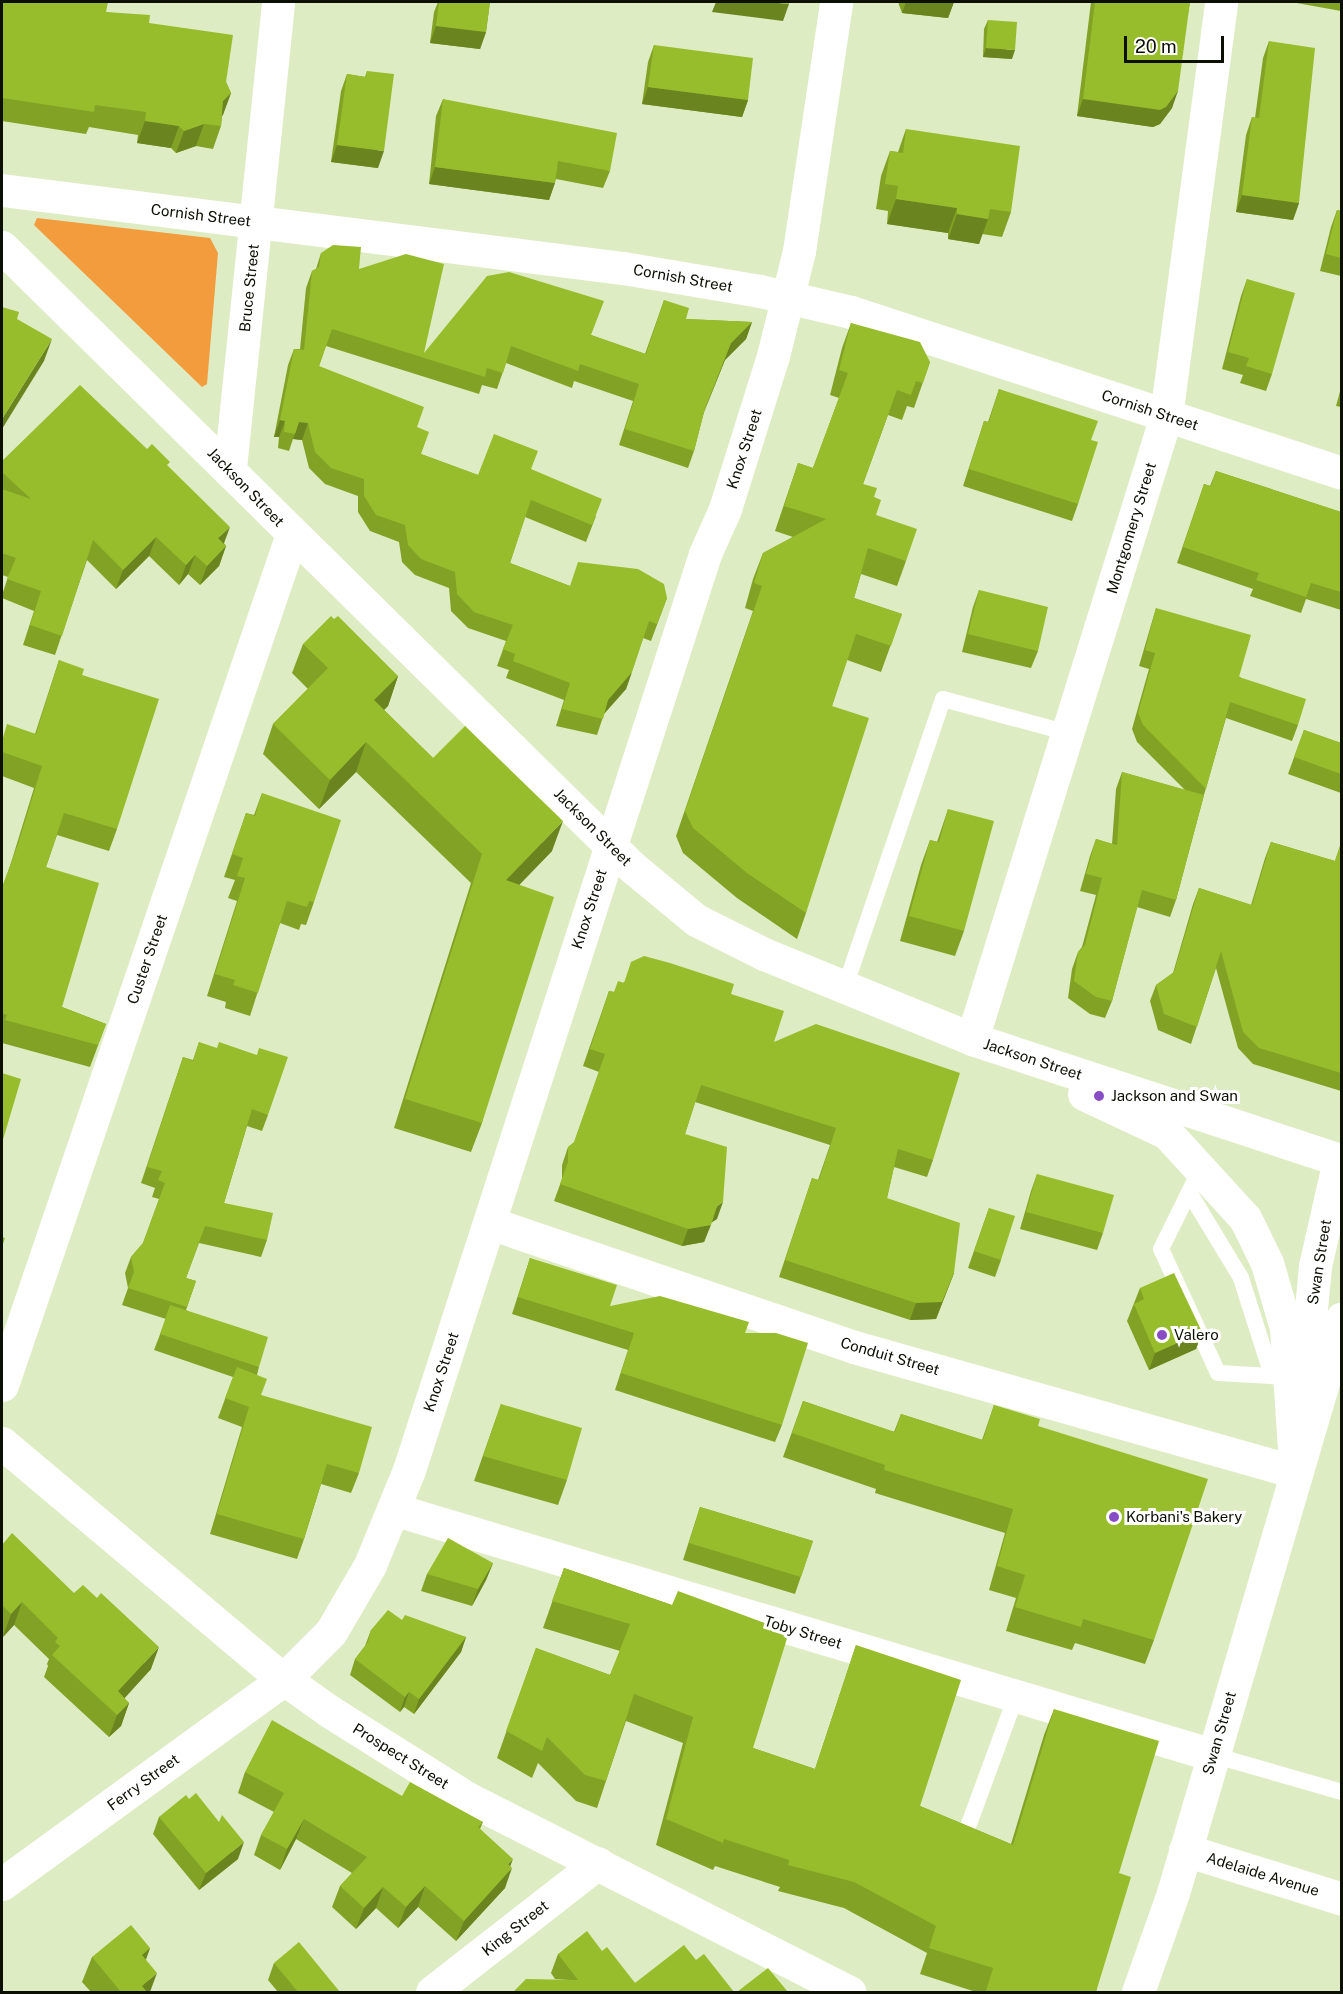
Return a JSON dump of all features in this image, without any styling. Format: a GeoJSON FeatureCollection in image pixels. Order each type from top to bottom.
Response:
{"type":"FeatureCollection","features":[{"type":"Feature","properties":{"kind":"street","name":"Bruce Street"},"geometry":{"type":"LineString","coordinates":[[230,468],[278,2]]}},
{"type":"Feature","properties":{"kind":"street","name":"Knox Street"},"geometry":{"type":"LineString","coordinates":[[284,1679],[331,1632],[370,1565],[393,1509],[490,1223],[705,554],[728,498],[788,297],[799,251],[836,2]]}},
{"type":"Feature","properties":{"kind":"street","name":"Montgomery Street"},"geometry":{"type":"LineString","coordinates":[[972,1039],[1166,416],[1221,2]]}},
{"type":"Feature","properties":{"kind":"street","name":"Cornish Street"},"geometry":{"type":"LineString","coordinates":[[2,190],[623,268],[788,297],[851,312],[1341,473]]}},
{"type":"Feature","properties":{"kind":"street","name":"Jackson Street"},"geometry":{"type":"LineString","coordinates":[[2,247],[230,468],[291,534],[308,545],[610,845],[696,920],[764,954],[972,1039],[1340,1160]]}},
{"type":"Feature","properties":{"kind":"street","name":"Custer Street"},"geometry":{"type":"LineString","coordinates":[[2,1385],[291,534]]}},
{"type":"Feature","properties":{"kind":"street"},"geometry":{"type":"LineString","coordinates":[[972,1039],[1167,1133],[1195,1180],[1245,1218],[1267,1263],[1286,1328],[1281,1376],[1296,1472]]}},
{"type":"Feature","properties":{"kind":"street","name":"Swan Street"},"geometry":{"type":"LineString","coordinates":[[1296,1472],[1315,1266],[1340,1160]]}},
{"type":"Feature","properties":{"kind":"street","name":"Conduit Street"},"geometry":{"type":"LineString","coordinates":[[490,1223],[854,1347],[1296,1472]]}},
{"type":"Feature","properties":{"kind":"street","name":"Swan Street"},"geometry":{"type":"LineString","coordinates":[[1138,1992],[1185,1850],[1341,1318]]}},
{"type":"Feature","properties":{"kind":"street","name":"Prospect Street"},"geometry":{"type":"LineString","coordinates":[[2,1443],[284,1679],[467,1798],[850,1992]]}},
{"type":"Feature","properties":{"kind":"street","name":"Toby Street"},"geometry":{"type":"LineString","coordinates":[[393,1509],[1213,1755]]}},
{"type":"Feature","properties":{"kind":"street","name":"Ferry Street"},"geometry":{"type":"LineString","coordinates":[[2,1884],[284,1679]]}},
{"type":"Feature","properties":{"kind":"street","name":"Adelaide Avenue"},"geometry":{"type":"LineString","coordinates":[[1185,1850],[1341,1899]]}},
{"type":"Feature","properties":{"kind":"street","name":"King Street"},"geometry":{"type":"LineString","coordinates":[[432,1992],[598,1863]]}},
{"type":"Feature","properties":{"kind":"lane"},"geometry":{"type":"LineString","coordinates":[[845,987],[943,699],[1068,733]]}},
{"type":"Feature","properties":{"kind":"lane"},"geometry":{"type":"LineString","coordinates":[[1195,1180],[1161,1249],[1218,1373],[1281,1376]]}},
{"type":"Feature","properties":{"kind":"lane"},"geometry":{"type":"LineString","coordinates":[[969,1824],[1016,1695]]}},
{"type":"Feature","properties":{"kind":"lane"},"geometry":{"type":"LineString","coordinates":[[1213,1755],[1341,1792]]}},
{"type":"Feature","properties":{"kind":"shaded area"},"geometry":{"type":"Polygon","coordinates":[[[37,218],[210,238],[218,253],[207,384],[202,387],[34,225],[37,218]]]}},
{"type":"Feature","properties":{"kind":"building"},"geometry":{"type":"Polygon","coordinates":[[[2,2],[108,2],[106,12],[150,15],[149,23],[233,35],[226,82],[231,93],[223,101],[221,126],[204,124],[184,131],[179,126],[145,121],[146,112],[95,105],[94,112],[2,98],[2,2]]]}},
{"type":"Feature","properties":{"kind":"building"},"geometry":{"type":"Polygon","coordinates":[[[439,2],[490,2],[486,32],[436,26],[439,2]]]}},
{"type":"Feature","properties":{"kind":"building"},"geometry":{"type":"Polygon","coordinates":[[[1095,2],[1190,2],[1178,91],[1166,107],[1160,110],[1083,99],[1095,2]]]}},
{"type":"Feature","properties":{"kind":"building"},"geometry":{"type":"Polygon","coordinates":[[[988,20],[1017,22],[1015,50],[986,48],[988,20]]]}},
{"type":"Feature","properties":{"kind":"building"},"geometry":{"type":"Polygon","coordinates":[[[1269,41],[1315,48],[1299,203],[1242,195],[1252,117],[1259,118],[1269,41]]]}},
{"type":"Feature","properties":{"kind":"building"},"geometry":{"type":"Polygon","coordinates":[[[654,45],[753,58],[748,100],[648,87],[654,45]]]}},
{"type":"Feature","properties":{"kind":"building"},"geometry":{"type":"Polygon","coordinates":[[[367,71],[394,74],[384,151],[337,145],[347,74],[366,77],[367,71]]]}},
{"type":"Feature","properties":{"kind":"building"},"geometry":{"type":"Polygon","coordinates":[[[443,99],[617,133],[610,171],[558,161],[555,183],[435,167],[443,99]]]}},
{"type":"Feature","properties":{"kind":"building"},"geometry":{"type":"Polygon","coordinates":[[[906,129],[1020,146],[1011,212],[990,209],[988,219],[957,214],[957,208],[896,199],[898,186],[885,184],[890,151],[903,153],[906,129]]]}},
{"type":"Feature","properties":{"kind":"building"},"geometry":{"type":"Polygon","coordinates":[[[1337,210],[1341,211],[1341,258],[1326,254],[1337,210]]]}},
{"type":"Feature","properties":{"kind":"building"},"geometry":{"type":"Polygon","coordinates":[[[333,245],[361,247],[359,269],[406,254],[444,264],[424,353],[487,276],[509,272],[604,301],[591,335],[646,354],[664,300],[689,308],[686,319],[752,322],[731,343],[705,408],[694,451],[625,429],[639,384],[580,364],[578,371],[511,346],[503,373],[487,368],[485,377],[332,329],[319,366],[424,407],[417,427],[429,432],[421,454],[478,475],[494,434],[538,451],[531,469],[602,499],[592,525],[531,500],[510,563],[570,586],[578,562],[638,569],[664,584],[667,598],[657,624],[649,621],[632,672],[608,700],[603,719],[562,709],[570,683],[513,661],[515,654],[503,649],[513,625],[474,612],[457,594],[455,572],[421,559],[408,545],[405,525],[376,515],[364,496],[364,479],[331,468],[315,452],[308,423],[299,422],[295,434],[284,432],[285,421],[280,420],[294,349],[304,350],[312,271],[319,267],[321,253],[333,245]]]}},
{"type":"Feature","properties":{"kind":"building"},"geometry":{"type":"Polygon","coordinates":[[[1247,279],[1295,293],[1272,374],[1246,366],[1249,358],[1228,352],[1247,279]]]}},
{"type":"Feature","properties":{"kind":"building"},"geometry":{"type":"Polygon","coordinates":[[[2,307],[19,312],[17,319],[52,339],[2,419],[2,307]]]}},
{"type":"Feature","properties":{"kind":"building"},"geometry":{"type":"Polygon","coordinates":[[[851,323],[920,342],[930,362],[923,383],[916,381],[911,395],[897,390],[863,484],[877,488],[874,497],[881,500],[876,515],[917,529],[906,561],[868,548],[854,598],[902,614],[891,646],[856,634],[832,706],[869,718],[806,913],[747,873],[693,828],[685,811],[762,586],[754,583],[763,553],[826,519],[784,506],[798,463],[813,468],[848,373],[839,370],[851,323]]]}},
{"type":"Feature","properties":{"kind":"building"},"geometry":{"type":"Polygon","coordinates":[[[80,385],[147,449],[152,444],[170,462],[167,465],[230,527],[218,538],[226,546],[207,566],[195,555],[186,565],[156,537],[123,570],[93,540],[62,636],[30,625],[41,591],[7,579],[16,558],[2,553],[2,489],[31,499],[2,472],[2,461],[80,385]]]}},
{"type":"Feature","properties":{"kind":"building"},"geometry":{"type":"Polygon","coordinates":[[[999,389],[1098,421],[1091,440],[1098,442],[1078,504],[969,469],[984,421],[989,422],[999,389]]]}},
{"type":"Feature","properties":{"kind":"building"},"geometry":{"type":"Polygon","coordinates":[[[1216,471],[1341,512],[1341,592],[1311,583],[1306,597],[1256,580],[1259,573],[1183,547],[1204,484],[1211,486],[1216,471]]]}},
{"type":"Feature","properties":{"kind":"building"},"geometry":{"type":"Polygon","coordinates":[[[979,590],[1048,607],[1038,651],[968,634],[979,590]]]}},
{"type":"Feature","properties":{"kind":"building"},"geometry":{"type":"Polygon","coordinates":[[[1156,608],[1251,635],[1239,677],[1306,699],[1298,725],[1230,702],[1206,789],[1143,725],[1138,713],[1155,653],[1145,650],[1156,608]]]}},
{"type":"Feature","properties":{"kind":"building"},"geometry":{"type":"Polygon","coordinates":[[[331,616],[334,619],[338,616],[398,676],[374,700],[433,758],[465,726],[563,821],[506,880],[554,897],[482,1123],[405,1099],[482,854],[366,742],[330,780],[273,724],[328,668],[303,644],[331,616]]]}},
{"type":"Feature","properties":{"kind":"building"},"geometry":{"type":"Polygon","coordinates":[[[59,660],[84,669],[82,675],[159,699],[117,829],[64,813],[46,867],[99,883],[62,1007],[106,1024],[98,1045],[5,1020],[7,1015],[2,1013],[2,885],[18,844],[42,766],[2,752],[2,741],[7,724],[36,734],[59,660]]]}},
{"type":"Feature","properties":{"kind":"building"},"geometry":{"type":"Polygon","coordinates":[[[1304,730],[1341,743],[1341,774],[1294,757],[1304,730]]]}},
{"type":"Feature","properties":{"kind":"building"},"geometry":{"type":"Polygon","coordinates":[[[1122,772],[1204,795],[1176,900],[1142,890],[1112,1001],[1096,997],[1074,981],[1078,952],[1085,945],[1102,878],[1086,874],[1096,839],[1117,845],[1122,772]]]}},
{"type":"Feature","properties":{"kind":"building"},"geometry":{"type":"Polygon","coordinates":[[[262,793],[341,820],[314,902],[309,901],[307,907],[287,901],[258,993],[233,985],[235,980],[215,974],[245,878],[237,876],[243,858],[232,854],[246,813],[255,816],[262,793]]]}},
{"type":"Feature","properties":{"kind":"building"},"geometry":{"type":"Polygon","coordinates":[[[948,809],[994,821],[964,931],[909,916],[930,840],[939,842],[948,809]]]}},
{"type":"Feature","properties":{"kind":"building"},"geometry":{"type":"Polygon","coordinates":[[[1271,842],[1335,861],[1341,843],[1341,1073],[1259,1048],[1243,1032],[1221,951],[1197,1027],[1164,1014],[1156,985],[1174,972],[1199,888],[1252,905],[1271,842]]]}},
{"type":"Feature","properties":{"kind":"building"},"geometry":{"type":"Polygon","coordinates":[[[644,956],[734,984],[731,994],[784,1011],[774,1042],[816,1024],[960,1073],[933,1160],[898,1149],[887,1198],[960,1223],[954,1273],[942,1302],[916,1303],[785,1260],[812,1178],[819,1180],[836,1128],[701,1085],[685,1134],[727,1147],[723,1202],[717,1206],[711,1225],[688,1229],[560,1184],[568,1162],[568,1147],[574,1142],[605,1054],[590,1049],[609,991],[614,992],[618,981],[624,983],[631,962],[644,956]]]}},
{"type":"Feature","properties":{"kind":"building"},"geometry":{"type":"Polygon","coordinates":[[[199,1042],[217,1048],[219,1042],[257,1055],[259,1048],[288,1057],[268,1115],[252,1109],[224,1203],[273,1213],[267,1240],[205,1226],[186,1278],[196,1281],[187,1307],[128,1288],[134,1272],[131,1257],[143,1243],[165,1183],[158,1180],[162,1171],[147,1167],[183,1057],[193,1061],[199,1042]]]}},
{"type":"Feature","properties":{"kind":"building"},"geometry":{"type":"Polygon","coordinates":[[[2,1073],[21,1079],[2,1143],[2,1073]]]}},
{"type":"Feature","properties":{"kind":"building"},"geometry":{"type":"Polygon","coordinates":[[[1037,1174],[1114,1195],[1103,1233],[1026,1212],[1037,1174]]]}},
{"type":"Feature","properties":{"kind":"building"},"geometry":{"type":"Polygon","coordinates":[[[989,1208],[1015,1216],[1001,1260],[974,1251],[989,1208]]]}},
{"type":"Feature","properties":{"kind":"building"},"geometry":{"type":"Polygon","coordinates":[[[530,1258],[617,1285],[610,1306],[660,1296],[749,1322],[745,1333],[776,1333],[808,1343],[782,1425],[621,1373],[634,1333],[518,1297],[530,1258]]]}},
{"type":"Feature","properties":{"kind":"building"},"geometry":{"type":"Polygon","coordinates":[[[1174,1273],[1202,1332],[1155,1353],[1134,1304],[1144,1299],[1140,1288],[1174,1273]]]}},
{"type":"Feature","properties":{"kind":"building"},"geometry":{"type":"Polygon","coordinates":[[[170,1305],[268,1337],[259,1367],[160,1334],[170,1305]]]}},
{"type":"Feature","properties":{"kind":"building"},"geometry":{"type":"Polygon","coordinates":[[[237,1367],[267,1379],[261,1395],[372,1427],[359,1473],[327,1464],[304,1539],[217,1514],[249,1407],[225,1398],[237,1367]]]}},
{"type":"Feature","properties":{"kind":"building"},"geometry":{"type":"Polygon","coordinates":[[[803,1401],[895,1432],[901,1414],[983,1440],[994,1405],[1040,1419],[1038,1426],[1208,1479],[1154,1640],[1083,1619],[1081,1627],[1015,1607],[1025,1575],[997,1566],[1013,1509],[884,1470],[885,1465],[792,1433],[803,1401]]]}},
{"type":"Feature","properties":{"kind":"building"},"geometry":{"type":"Polygon","coordinates":[[[501,1404],[582,1428],[567,1480],[483,1456],[501,1404]]]}},
{"type":"Feature","properties":{"kind":"building"},"geometry":{"type":"Polygon","coordinates":[[[700,1507],[813,1541],[801,1577],[689,1543],[700,1507]]]}},
{"type":"Feature","properties":{"kind":"building"},"geometry":{"type":"Polygon","coordinates":[[[12,1533],[74,1593],[83,1585],[97,1598],[101,1593],[159,1647],[118,1691],[129,1703],[117,1715],[52,1655],[60,1646],[55,1642],[58,1638],[22,1602],[11,1614],[2,1605],[2,1545],[12,1533]]]}},
{"type":"Feature","properties":{"kind":"building"},"geometry":{"type":"Polygon","coordinates":[[[448,1538],[493,1563],[478,1589],[427,1574],[448,1538]]]}},
{"type":"Feature","properties":{"kind":"building"},"geometry":{"type":"Polygon","coordinates":[[[564,1568],[672,1605],[678,1591],[789,1632],[753,1748],[815,1769],[856,1645],[961,1680],[920,1806],[1013,1845],[1054,1709],[1159,1741],[1119,1873],[1131,1877],[1096,1992],[986,1991],[993,1968],[929,1948],[936,1926],[854,1882],[788,1865],[789,1860],[724,1839],[723,1843],[666,1819],[693,1717],[634,1694],[606,1781],[585,1775],[547,1737],[542,1751],[506,1731],[536,1648],[610,1675],[630,1624],[552,1601],[564,1568]]]}},
{"type":"Feature","properties":{"kind":"building"},"geometry":{"type":"Polygon","coordinates":[[[388,1610],[402,1620],[405,1615],[466,1637],[419,1699],[409,1692],[405,1697],[355,1659],[368,1642],[371,1630],[388,1610]]]}},
{"type":"Feature","properties":{"kind":"building"},"geometry":{"type":"Polygon","coordinates":[[[272,1720],[402,1796],[410,1782],[483,1822],[478,1827],[513,1859],[508,1864],[512,1868],[464,1921],[425,1886],[406,1907],[383,1887],[364,1908],[340,1886],[367,1857],[304,1819],[287,1849],[261,1835],[284,1793],[245,1772],[272,1720]]]}},
{"type":"Feature","properties":{"kind":"building"},"geometry":{"type":"Polygon","coordinates":[[[196,1793],[219,1822],[222,1815],[244,1842],[206,1873],[159,1817],[186,1795],[189,1799],[196,1793]]]}},
{"type":"Feature","properties":{"kind":"building"},"geometry":{"type":"Polygon","coordinates":[[[131,1925],[150,1948],[142,1955],[157,1973],[142,1986],[147,1992],[121,1992],[92,1957],[131,1925]]]}},
{"type":"Feature","properties":{"kind":"building"},"geometry":{"type":"Polygon","coordinates":[[[587,1931],[602,1951],[607,1947],[635,1983],[684,1945],[696,1960],[704,1954],[734,1992],[513,1992],[526,1979],[578,1980],[558,1954],[587,1931]]]}},
{"type":"Feature","properties":{"kind":"building"},"geometry":{"type":"Polygon","coordinates":[[[299,1942],[340,1992],[298,1992],[274,1963],[299,1942]]]}},
{"type":"Feature","properties":{"kind":"building"},"geometry":{"type":"Polygon","coordinates":[[[768,1968],[788,1992],[737,1992],[768,1968]]]}},
{"type":"Feature","properties":{"kind":"place","name":"Jackson and Swan"},"geometry":{"type":"Point","coordinates":[1099,1096]}},
{"type":"Feature","properties":{"kind":"place","name":"Valero"},"geometry":{"type":"Point","coordinates":[1162,1335]}},
{"type":"Feature","properties":{"kind":"place","name":"Korbani's Bakery"},"geometry":{"type":"Point","coordinates":[1114,1517]}}]}
